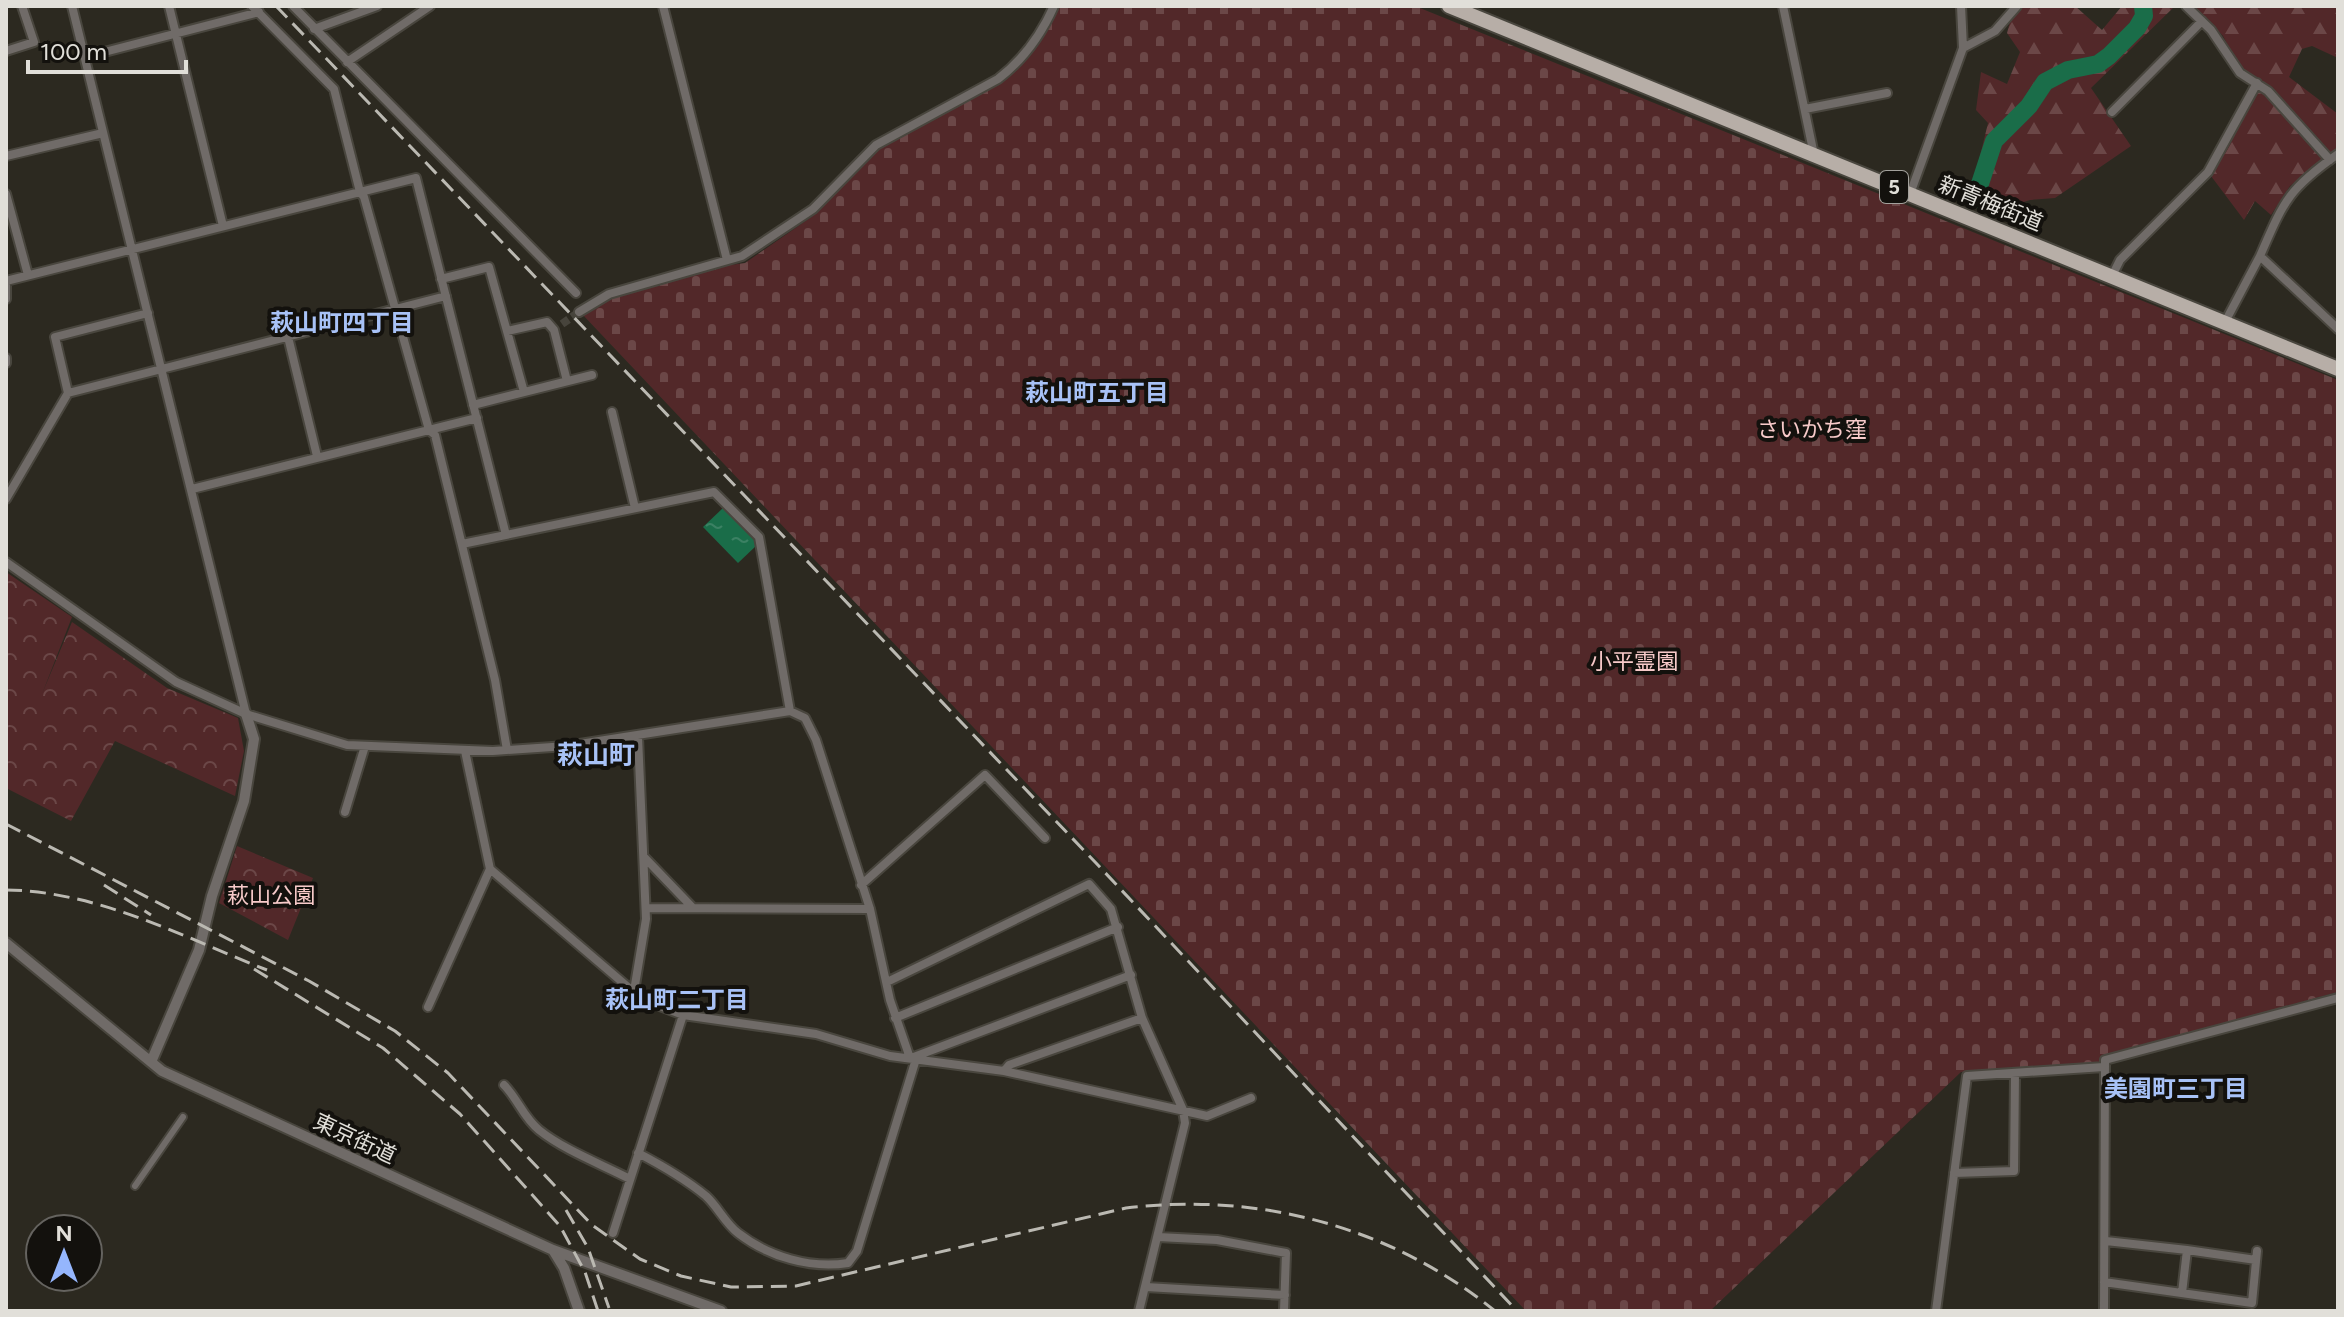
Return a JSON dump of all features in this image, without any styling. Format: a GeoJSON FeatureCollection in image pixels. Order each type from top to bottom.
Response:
{"type":"FeatureCollection","features":[{"type":"Feature","properties":{"kind":"main road","name":"新青梅街道"},"geometry":{"type":"LineString","coordinates":[[1453,7],[2338,369]]}},
{"type":"Feature","properties":{"kind":"street"},"geometry":{"type":"LineString","coordinates":[[6,51],[34,42],[22,6]]}},
{"type":"Feature","properties":{"kind":"street"},"geometry":{"type":"LineString","coordinates":[[72,6],[254,739],[244,801],[212,896],[199,950],[151,1062]]}},
{"type":"Feature","properties":{"kind":"street"},"geometry":{"type":"LineString","coordinates":[[169,6],[223,226]]}},
{"type":"Feature","properties":{"kind":"street"},"geometry":{"type":"LineString","coordinates":[[293,6],[576,293]]}},
{"type":"Feature","properties":{"kind":"street"},"geometry":{"type":"LineString","coordinates":[[314,29],[377,6]]}},
{"type":"Feature","properties":{"kind":"street"},"geometry":{"type":"LineString","coordinates":[[347,62],[430,6]]}},
{"type":"Feature","properties":{"kind":"street"},"geometry":{"type":"LineString","coordinates":[[663,6],[727,260]]}},
{"type":"Feature","properties":{"kind":"street"},"geometry":{"type":"LineString","coordinates":[[579,312],[609,294],[742,256],[813,209],[876,145],[998,79],[1015,66],[1033,44],[1054,6]]}},
{"type":"Feature","properties":{"kind":"street"},"geometry":{"type":"LineString","coordinates":[[1783,6],[1814,155]]}},
{"type":"Feature","properties":{"kind":"street"},"geometry":{"type":"LineString","coordinates":[[1910,194],[1963,48],[1961,6]]}},
{"type":"Feature","properties":{"kind":"street"},"geometry":{"type":"LineString","coordinates":[[1963,48],[1995,31],[2017,6]]}},
{"type":"Feature","properties":{"kind":"street"},"geometry":{"type":"LineString","coordinates":[[2186,6],[2202,21],[2229,61],[2284,107],[2334,157],[2295,187],[2225,322]]}},
{"type":"Feature","properties":{"kind":"street"},"geometry":{"type":"LineString","coordinates":[[85,57],[256,9],[334,89],[360,192],[364,197],[429,430],[435,435],[495,680],[507,750]]}},
{"type":"Feature","properties":{"kind":"street"},"geometry":{"type":"LineString","coordinates":[[2112,112],[2202,21]]}},
{"type":"Feature","properties":{"kind":"street"},"geometry":{"type":"LineString","coordinates":[[2112,276],[2120,260],[2208,172],[2257,83]]}},
{"type":"Feature","properties":{"kind":"street"},"geometry":{"type":"LineString","coordinates":[[1805,109],[1887,93]]}},
{"type":"Feature","properties":{"kind":"street"},"geometry":{"type":"LineString","coordinates":[[6,156],[103,133]]}},
{"type":"Feature","properties":{"kind":"street"},"geometry":{"type":"LineString","coordinates":[[6,299],[9,298],[6,283],[28,275],[416,178],[506,535]]}},
{"type":"Feature","properties":{"kind":"street"},"geometry":{"type":"LineString","coordinates":[[6,194],[28,275]]}},
{"type":"Feature","properties":{"kind":"street"},"geometry":{"type":"LineString","coordinates":[[2260,256],[2338,329]]}},
{"type":"Feature","properties":{"kind":"street"},"geometry":{"type":"LineString","coordinates":[[441,279],[489,267],[524,392]]}},
{"type":"Feature","properties":{"kind":"street"},"geometry":{"type":"LineString","coordinates":[[68,393],[446,296]]}},
{"type":"Feature","properties":{"kind":"street"},"geometry":{"type":"LineString","coordinates":[[6,499],[68,393],[55,337],[148,313]]}},
{"type":"Feature","properties":{"kind":"street"},"geometry":{"type":"LineString","coordinates":[[507,331],[547,322],[558,327],[567,381]]}},
{"type":"Feature","properties":{"kind":"street"},"geometry":{"type":"LineString","coordinates":[[288,337],[317,456]]}},
{"type":"Feature","properties":{"kind":"street"},"geometry":{"type":"LineString","coordinates":[[473,405],[592,375]]}},
{"type":"Feature","properties":{"kind":"street"},"geometry":{"type":"LineString","coordinates":[[612,412],[635,508]]}},
{"type":"Feature","properties":{"kind":"street"},"geometry":{"type":"LineString","coordinates":[[192,489],[477,418]]}},
{"type":"Feature","properties":{"kind":"street"},"geometry":{"type":"LineString","coordinates":[[462,544],[714,492],[759,537],[790,711]]}},
{"type":"Feature","properties":{"kind":"street"},"geometry":{"type":"LineString","coordinates":[[6,562],[176,682],[246,714],[332,742],[465,751],[507,750],[638,737],[790,711],[805,718],[816,740],[870,909],[895,1018],[913,1059],[857,1251],[848,1263],[828,1266],[789,1260],[738,1233],[709,1199],[674,1172],[638,1153]]}},
{"type":"Feature","properties":{"kind":"street"},"geometry":{"type":"LineString","coordinates":[[634,991],[646,908],[638,737]]}},
{"type":"Feature","properties":{"kind":"street"},"geometry":{"type":"LineString","coordinates":[[345,812],[365,746]]}},
{"type":"Feature","properties":{"kind":"street"},"geometry":{"type":"LineString","coordinates":[[428,1007],[490,869],[465,751]]}},
{"type":"Feature","properties":{"kind":"street"},"geometry":{"type":"LineString","coordinates":[[861,885],[985,775],[1045,838]]}},
{"type":"Feature","properties":{"kind":"street"},"geometry":{"type":"LineString","coordinates":[[644,856],[692,907]]}},
{"type":"Feature","properties":{"kind":"street"},"geometry":{"type":"LineString","coordinates":[[490,869],[658,1008],[683,1015],[816,1034],[913,1059],[1004,1071],[1207,1116],[1251,1098]]}},
{"type":"Feature","properties":{"kind":"street"},"geometry":{"type":"LineString","coordinates":[[887,982],[1089,884],[1111,909],[1142,1018],[1183,1110],[1180,1150],[1139,1311]]}},
{"type":"Feature","properties":{"kind":"street"},"geometry":{"type":"LineString","coordinates":[[646,908],[870,909]]}},
{"type":"Feature","properties":{"kind":"street"},"geometry":{"type":"LineString","coordinates":[[895,1018],[1118,927]]}},
{"type":"Feature","properties":{"kind":"street","name":"東京街道"},"geometry":{"type":"LineString","coordinates":[[6,943],[162,1071],[553,1250],[721,1311]]}},
{"type":"Feature","properties":{"kind":"street"},"geometry":{"type":"LineString","coordinates":[[913,1059],[1131,975]]}},
{"type":"Feature","properties":{"kind":"street"},"geometry":{"type":"LineString","coordinates":[[2104,1311],[2105,1060],[2338,998]]}},
{"type":"Feature","properties":{"kind":"street"},"geometry":{"type":"LineString","coordinates":[[613,1233],[683,1015]]}},
{"type":"Feature","properties":{"kind":"street"},"geometry":{"type":"LineString","coordinates":[[1004,1071],[1009,1065],[1142,1018]]}},
{"type":"Feature","properties":{"kind":"street"},"geometry":{"type":"LineString","coordinates":[[1936,1311],[1967,1076],[2104,1067]]}},
{"type":"Feature","properties":{"kind":"street"},"geometry":{"type":"LineString","coordinates":[[1954,1173],[2014,1171],[2015,1074]]}},
{"type":"Feature","properties":{"kind":"street"},"geometry":{"type":"LineString","coordinates":[[504,1085],[516,1097],[519,1110],[540,1131],[630,1179]]}},
{"type":"Feature","properties":{"kind":"street"},"geometry":{"type":"LineString","coordinates":[[135,1186],[183,1117]]}},
{"type":"Feature","properties":{"kind":"street"},"geometry":{"type":"LineString","coordinates":[[1158,1237],[1217,1240],[1286,1253],[1284,1311]]}},
{"type":"Feature","properties":{"kind":"street"},"geometry":{"type":"LineString","coordinates":[[2104,1282],[2252,1303],[2257,1255],[2106,1241]]}},
{"type":"Feature","properties":{"kind":"street"},"geometry":{"type":"LineString","coordinates":[[553,1250],[564,1268],[579,1311]]}},
{"type":"Feature","properties":{"kind":"street"},"geometry":{"type":"LineString","coordinates":[[2182,1293],[2187,1250]]}},
{"type":"Feature","properties":{"kind":"street"},"geometry":{"type":"LineString","coordinates":[[1146,1287],[1285,1295]]}},
{"type":"Feature","properties":{"kind":"green space","name":"小平霊園"},"geometry":{"type":"Polygon","coordinates":[[[1059,6],[1415,6],[2338,380],[2338,992],[2102,1057],[2099,1068],[1961,1072],[1710,1311],[1526,1311],[582,314],[611,297],[716,267],[745,263],[817,213],[879,146],[1001,82],[1034,49],[1059,6]]]}},
{"type":"Feature","properties":{"kind":"green space"},"geometry":{"type":"Polygon","coordinates":[[[2024,6],[2075,6],[2102,30],[2122,6],[2175,6],[2091,88],[2131,146],[2055,198],[2030,200],[2005,208],[1972,189],[1988,123],[1976,110],[1981,72],[2007,84],[2020,52],[2007,33],[2010,22],[2024,6]]]}},
{"type":"Feature","properties":{"kind":"green space"},"geometry":{"type":"Polygon","coordinates":[[[2194,6],[2338,6],[2338,58],[2312,46],[2302,49],[2289,77],[2338,114],[2338,149],[2290,186],[2271,215],[2255,201],[2244,220],[2211,176],[2261,81],[2239,67],[2223,36],[2194,6]]]}},
{"type":"Feature","properties":{"kind":"green space"},"geometry":{"type":"Polygon","coordinates":[[[6,572],[72,617],[42,694],[72,622],[167,688],[238,718],[244,751],[235,796],[115,741],[71,821],[6,788],[6,572]]]}},
{"type":"Feature","properties":{"kind":"green space","name":"萩山公園"},"geometry":{"type":"Polygon","coordinates":[[[237,846],[313,878],[288,940],[219,903],[237,846]]]}},
{"type":"Feature","properties":{"kind":"water"},"geometry":{"type":"Polygon","coordinates":[[[723,508],[758,544],[738,563],[703,527],[723,508]]]}},
{"type":"Feature","properties":{"kind":"waterway"},"geometry":{"type":"LineString","coordinates":[[1975,199],[1994,141],[2029,106],[2045,82],[2068,70],[2098,64],[2109,56],[2137,28],[2144,16],[2143,6]]}},
{"type":"Feature","properties":{"kind":"tunnel"},"geometry":{"type":"LineString","coordinates":[[562,324],[579,312]]}},
{"type":"Feature","properties":{"kind":"railway"},"geometry":{"type":"LineString","coordinates":[[276,6],[1096,863],[1517,1311]]}},
{"type":"Feature","properties":{"kind":"railway"},"geometry":{"type":"LineString","coordinates":[[6,824],[309,981],[395,1031],[448,1073],[592,1225],[640,1259],[681,1276],[731,1287],[796,1286],[1126,1208],[1176,1204],[1225,1205],[1274,1211],[1367,1237],[1412,1257],[1495,1311]]}},
{"type":"Feature","properties":{"kind":"railway"},"geometry":{"type":"LineString","coordinates":[[104,885],[151,915]]}},
{"type":"Feature","properties":{"kind":"railway"},"geometry":{"type":"LineString","coordinates":[[6,890],[40,892],[107,907],[172,930],[267,970]]}},
{"type":"Feature","properties":{"kind":"railway"},"geometry":{"type":"LineString","coordinates":[[254,969],[383,1048],[460,1114],[560,1226],[585,1272],[598,1311]]}},
{"type":"Feature","properties":{"kind":"railway"},"geometry":{"type":"LineString","coordinates":[[566,1210],[588,1248],[609,1308]]}},
{"type":"Feature","properties":{"kind":"district","name":"萩山町四丁目"},"geometry":{"type":"Point","coordinates":[342,323]}},
{"type":"Feature","properties":{"kind":"district","name":"萩山町五丁目"},"geometry":{"type":"Point","coordinates":[1097,393]}},
{"type":"Feature","properties":{"kind":"district","name":"萩山町"},"geometry":{"type":"Point","coordinates":[596,755]}},
{"type":"Feature","properties":{"kind":"district","name":"萩山町二丁目"},"geometry":{"type":"Point","coordinates":[677,1000]}},
{"type":"Feature","properties":{"kind":"district","name":"美園町三丁目"},"geometry":{"type":"Point","coordinates":[2176,1089]}},
{"type":"Feature","properties":{"kind":"park label","name":"さいかち窪"},"geometry":{"type":"Point","coordinates":[1812,429]}}]}
